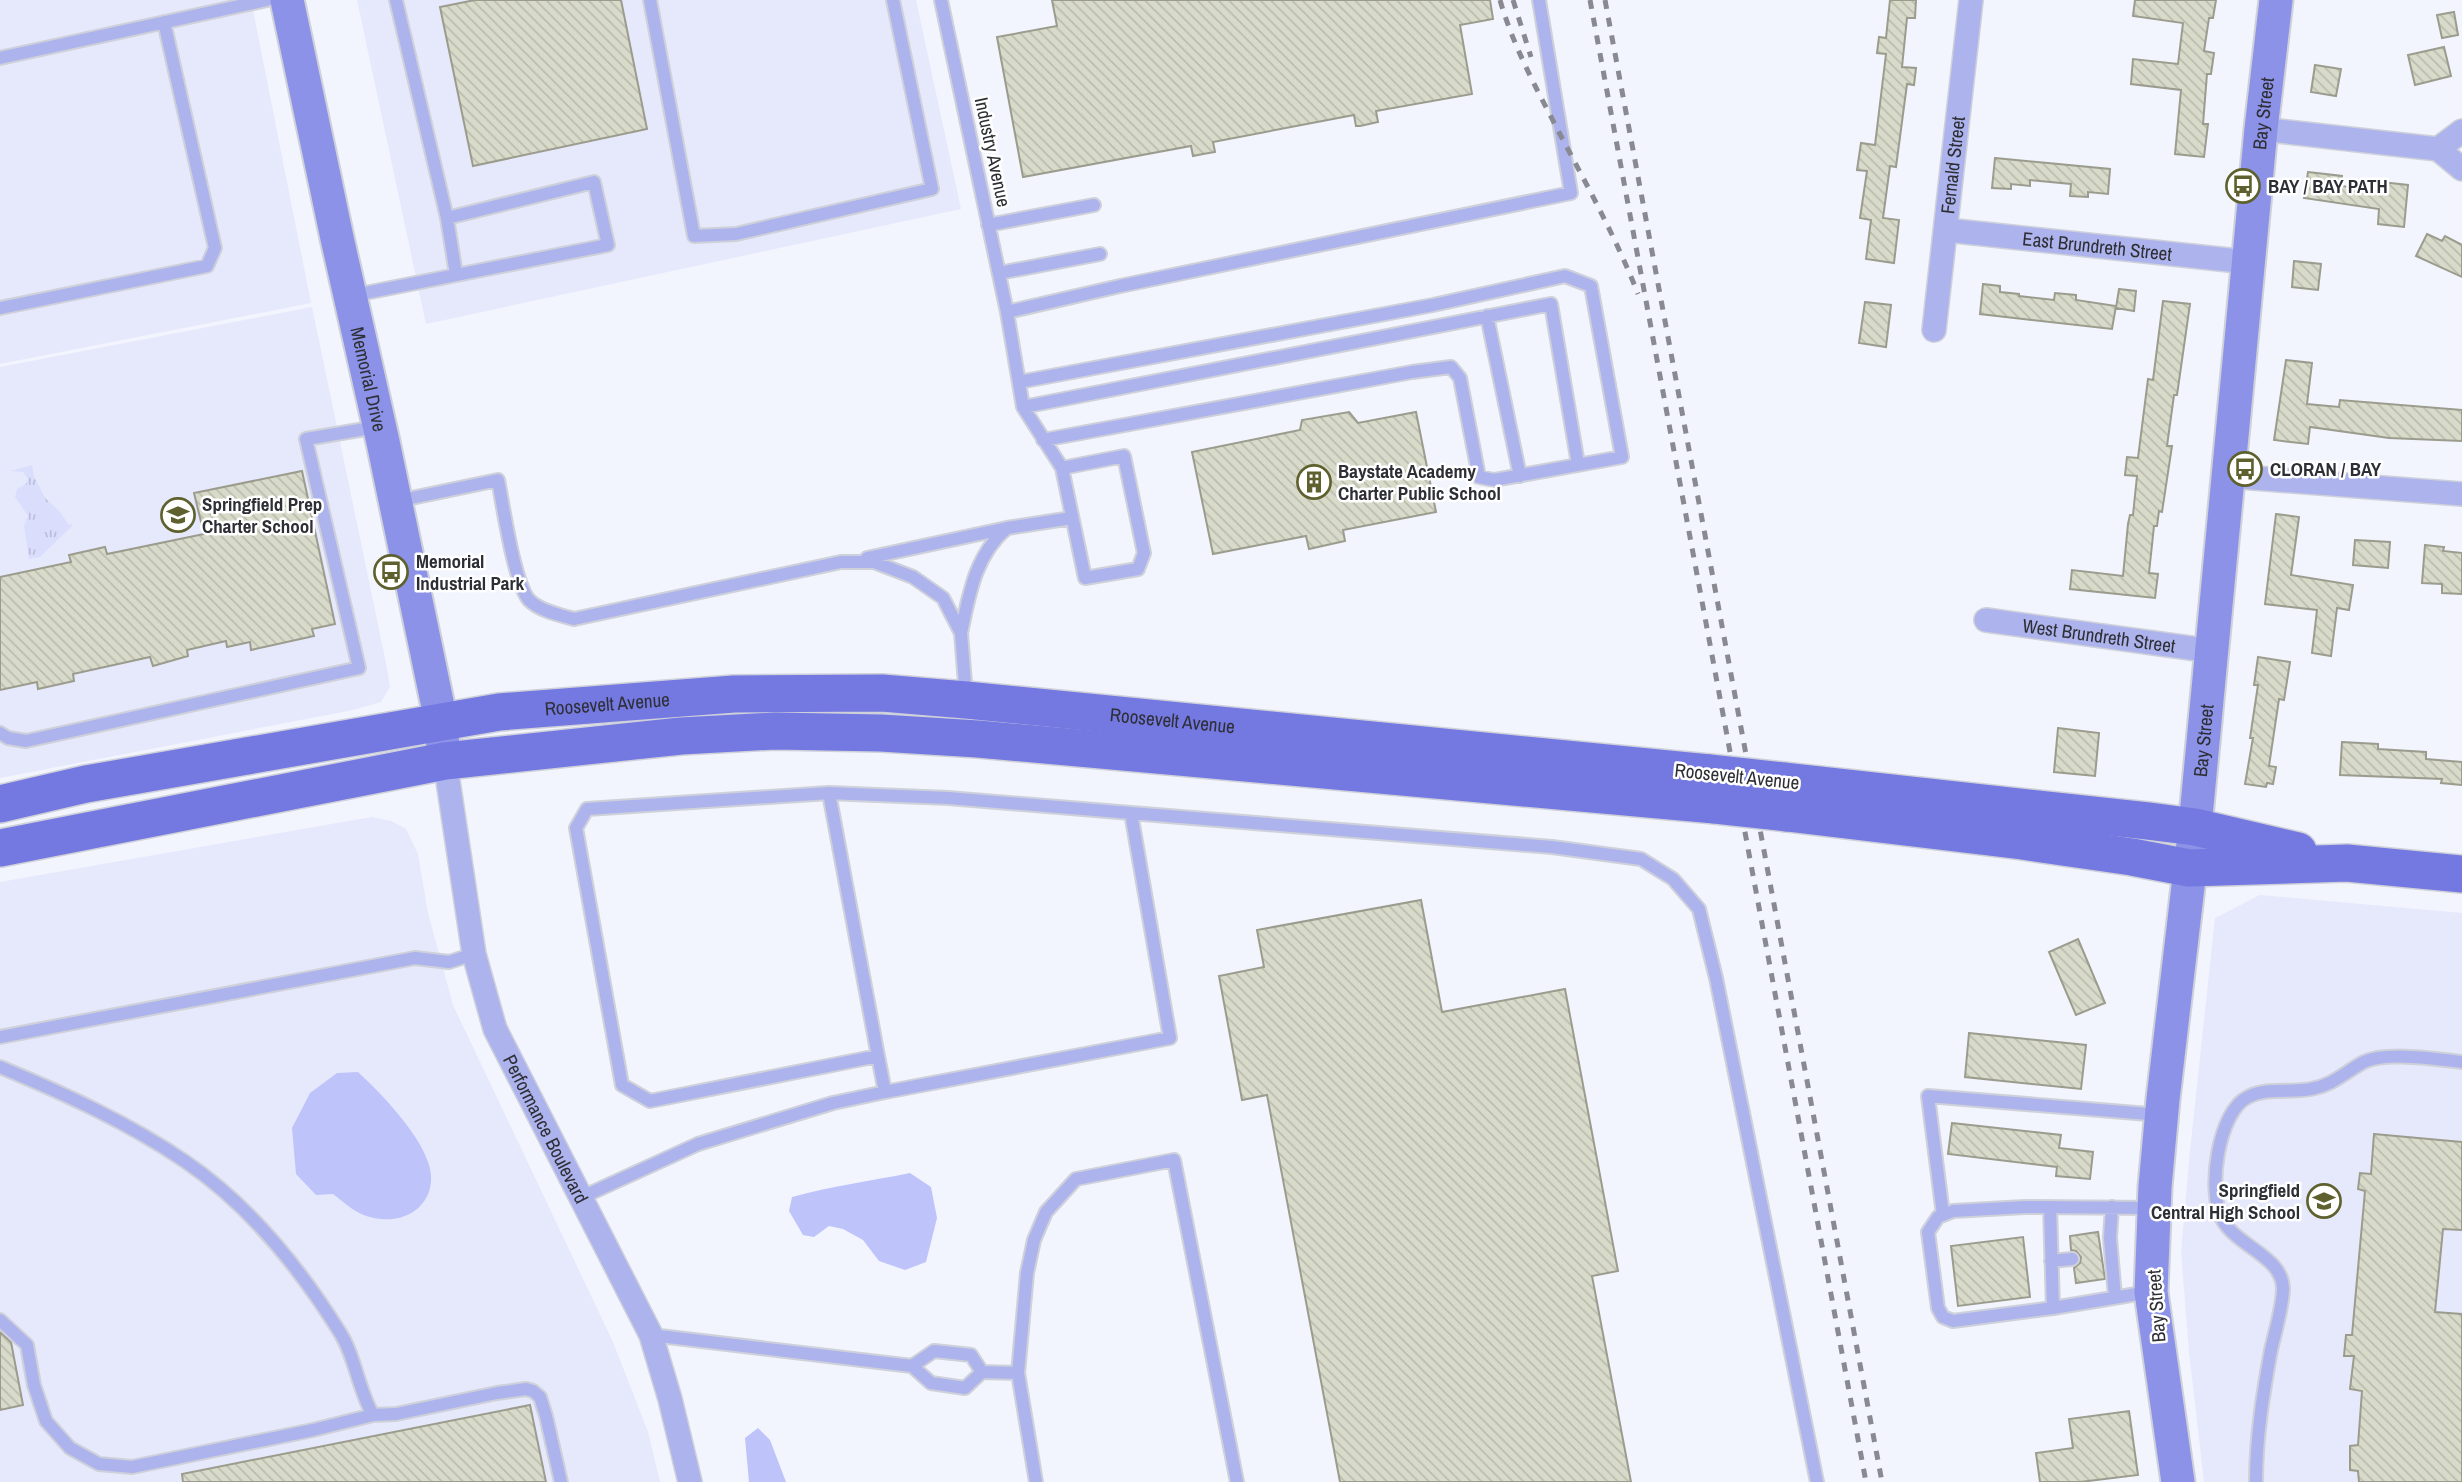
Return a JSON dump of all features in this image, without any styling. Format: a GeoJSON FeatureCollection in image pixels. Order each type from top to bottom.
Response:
{"type":"FeatureCollection","features":[{"type":"Feature","properties":{"kind":"main road","name":"Memorial Drive"},"geometry":{"type":"LineString","coordinates":[[287,0],[380,427],[441,721],[445,761]]}},
{"type":"Feature","properties":{"kind":"main road","name":"Bay Street"},"geometry":{"type":"LineString","coordinates":[[2178,1482],[2151,1292],[2161,1115],[2195,827],[2261,129],[2276,0]]}},
{"type":"Feature","properties":{"kind":"main road","name":"Roosevelt Avenue"},"geometry":{"type":"LineString","coordinates":[[0,804],[86,784],[499,712],[734,694],[882,693],[966,700],[1785,797],[2022,841],[2189,868],[2347,863],[2462,874]]}},
{"type":"Feature","properties":{"kind":"main road","name":"Roosevelt Avenue"},"geometry":{"type":"LineString","coordinates":[[0,848],[445,761],[681,736],[775,731],[881,733],[978,739],[1712,789]]}},
{"type":"Feature","properties":{"kind":"main road","name":"Roosevelt Avenue"},"geometry":{"type":"LineString","coordinates":[[1785,797],[1952,798],[2195,827],[2347,863]]}},
{"type":"Feature","properties":{"kind":"street","name":"Fernald Street"},"geometry":{"type":"LineString","coordinates":[[1934,330],[1972,0]]}},
{"type":"Feature","properties":{"kind":"street"},"geometry":{"type":"LineString","coordinates":[[2261,129],[2438,149],[2462,169]]}},
{"type":"Feature","properties":{"kind":"street"},"geometry":{"type":"LineString","coordinates":[[2438,149],[2462,131]]}},
{"type":"Feature","properties":{"kind":"street","name":"East Brundreth Street"},"geometry":{"type":"LineString","coordinates":[[1946,230],[2248,262]]}},
{"type":"Feature","properties":{"kind":"street"},"geometry":{"type":"LineString","coordinates":[[2228,476],[2462,494]]}},
{"type":"Feature","properties":{"kind":"street","name":"West Brundreth Street"},"geometry":{"type":"LineString","coordinates":[[1986,620],[2212,651]]}},
{"type":"Feature","properties":{"kind":"street","name":"Performance Boulevard"},"geometry":{"type":"LineString","coordinates":[[445,761],[474,954],[495,1029],[651,1335],[690,1482]]}},
{"type":"Feature","properties":{"kind":"lane"},"geometry":{"type":"LineString","coordinates":[[0,58],[267,0]]}},
{"type":"Feature","properties":{"kind":"lane"},"geometry":{"type":"LineString","coordinates":[[396,0],[446,218],[456,274]]}},
{"type":"Feature","properties":{"kind":"lane"},"geometry":{"type":"LineString","coordinates":[[650,0],[694,236],[736,234],[932,189],[893,0]]}},
{"type":"Feature","properties":{"kind":"lane","name":"Industry Avenue"},"geometry":{"type":"LineString","coordinates":[[941,0],[999,273],[1023,407]]}},
{"type":"Feature","properties":{"kind":"lane"},"geometry":{"type":"LineString","coordinates":[[1007,313],[1133,283],[1571,193],[1539,0]]}},
{"type":"Feature","properties":{"kind":"lane"},"geometry":{"type":"LineString","coordinates":[[0,308],[207,265],[215,248],[164,22]]}},
{"type":"Feature","properties":{"kind":"lane"},"geometry":{"type":"LineString","coordinates":[[350,296],[608,245],[594,182],[446,218]]}},
{"type":"Feature","properties":{"kind":"lane"},"geometry":{"type":"LineString","coordinates":[[988,225],[1094,205]]}},
{"type":"Feature","properties":{"kind":"lane"},"geometry":{"type":"LineString","coordinates":[[999,273],[1100,254]]}},
{"type":"Feature","properties":{"kind":"lane"},"geometry":{"type":"LineString","coordinates":[[1019,382],[1433,305],[1565,276],[1591,286],[1622,457],[1494,481],[1479,477],[1460,379],[1451,368],[1412,372],[1043,440]]}},
{"type":"Feature","properties":{"kind":"lane"},"geometry":{"type":"LineString","coordinates":[[1062,468],[1124,456],[1143,553],[1138,569],[1085,578],[1062,468],[1023,407],[1551,304],[1578,464]]}},
{"type":"Feature","properties":{"kind":"lane"},"geometry":{"type":"LineString","coordinates":[[1487,316],[1520,476]]}},
{"type":"Feature","properties":{"kind":"lane"},"geometry":{"type":"LineString","coordinates":[[0,733],[8,738],[26,741],[359,667],[306,439],[380,427]]}},
{"type":"Feature","properties":{"kind":"lane"},"geometry":{"type":"LineString","coordinates":[[394,502],[498,480],[517,572],[529,600],[548,611],[574,619],[841,562],[874,562],[913,577],[943,598],[961,633]]}},
{"type":"Feature","properties":{"kind":"lane"},"geometry":{"type":"LineString","coordinates":[[850,562],[1007,528],[1072,518]]}},
{"type":"Feature","properties":{"kind":"lane"},"geometry":{"type":"LineString","coordinates":[[966,700],[961,633],[973,578],[995,538],[1007,528]]}},
{"type":"Feature","properties":{"kind":"lane"},"geometry":{"type":"LineString","coordinates":[[829,793],[885,1092]]}},
{"type":"Feature","properties":{"kind":"lane"},"geometry":{"type":"LineString","coordinates":[[878,1056],[650,1101],[622,1086],[576,828],[587,809],[829,793],[948,798],[1552,847],[1641,859],[1673,879],[1699,909],[1717,978],[1817,1482]]}},
{"type":"Feature","properties":{"kind":"lane"},"geometry":{"type":"LineString","coordinates":[[580,1198],[698,1144],[833,1103],[1170,1038],[1131,813]]}},
{"type":"Feature","properties":{"kind":"lane"},"geometry":{"type":"LineString","coordinates":[[0,1037],[415,958],[449,962],[474,954]]}},
{"type":"Feature","properties":{"kind":"lane"},"geometry":{"type":"LineString","coordinates":[[2256,1482],[2261,1408],[2283,1286],[2272,1262],[2234,1236],[2221,1218],[2215,1198],[2221,1138],[2232,1111],[2247,1097],[2268,1091],[2312,1089],[2338,1080],[2364,1061],[2402,1056],[2462,1062]]}},
{"type":"Feature","properties":{"kind":"lane"},"geometry":{"type":"LineString","coordinates":[[0,1067],[152,1140],[187,1162],[221,1189],[290,1259],[342,1334],[365,1400],[373,1415]]}},
{"type":"Feature","properties":{"kind":"lane"},"geometry":{"type":"LineString","coordinates":[[1943,1215],[1928,1096],[2161,1115]]}},
{"type":"Feature","properties":{"kind":"lane"},"geometry":{"type":"LineString","coordinates":[[1036,1482],[1018,1373],[1027,1273],[1034,1240],[1046,1212],[1076,1180],[1174,1160],[1237,1482]]}},
{"type":"Feature","properties":{"kind":"lane"},"geometry":{"type":"LineString","coordinates":[[2151,1292],[1953,1321],[1943,1317],[1936,1300],[1928,1232],[1938,1217],[1953,1211],[2050,1207],[2155,1208]]}},
{"type":"Feature","properties":{"kind":"lane"},"geometry":{"type":"LineString","coordinates":[[2050,1207],[2053,1308]]}},
{"type":"Feature","properties":{"kind":"lane"},"geometry":{"type":"LineString","coordinates":[[2112,1207],[2107,1255],[2115,1297]]}},
{"type":"Feature","properties":{"kind":"lane"},"geometry":{"type":"LineString","coordinates":[[2051,1261],[2072,1259]]}},
{"type":"Feature","properties":{"kind":"lane"},"geometry":{"type":"LineString","coordinates":[[0,1321],[27,1345],[34,1385],[46,1421],[70,1448],[99,1464],[132,1467],[373,1415],[396,1414],[498,1393],[533,1391],[540,1397],[546,1416],[561,1482]]}},
{"type":"Feature","properties":{"kind":"lane"},"geometry":{"type":"LineString","coordinates":[[651,1335],[912,1366],[931,1383],[965,1388],[982,1373],[1018,1373]]}},
{"type":"Feature","properties":{"kind":"lane"},"geometry":{"type":"LineString","coordinates":[[912,1366],[934,1351],[971,1355],[982,1373]]}},
{"type":"Feature","properties":{"kind":"shaded area"},"geometry":{"type":"Polygon","coordinates":[[[0,0],[251,0],[311,303],[0,364],[0,0]]]}},
{"type":"Feature","properties":{"kind":"shaded area"},"geometry":{"type":"Polygon","coordinates":[[[357,0],[916,0],[961,209],[426,324],[357,0]]]}},
{"type":"Feature","properties":{"kind":"shaded area","name":"Springfield Prep Charter School"},"geometry":{"type":"Polygon","coordinates":[[[312,307],[386,663],[390,687],[381,702],[353,710],[0,778],[0,367],[312,307]]]}},
{"type":"Feature","properties":{"kind":"shaded area"},"geometry":{"type":"Polygon","coordinates":[[[372,817],[391,821],[406,829],[418,854],[428,913],[453,1005],[613,1342],[648,1432],[660,1482],[0,1482],[0,882],[372,817]]]}},
{"type":"Feature","properties":{"kind":"shaded area","name":"Springfield Central High School"},"geometry":{"type":"Polygon","coordinates":[[[2260,895],[2462,913],[2462,1482],[2204,1482],[2181,1252],[2190,1151],[2215,918],[2260,895]]]}},
{"type":"Feature","properties":{"kind":"green space"},"geometry":{"type":"Polygon","coordinates":[[[32,465],[34,476],[45,498],[68,524],[73,525],[40,557],[29,559],[24,526],[28,516],[15,497],[17,489],[26,484],[28,479],[23,472],[11,471],[32,465]]]}},
{"type":"Feature","properties":{"kind":"water"},"geometry":{"type":"Polygon","coordinates":[[[358,1072],[408,1126],[428,1162],[431,1175],[426,1198],[411,1213],[400,1218],[368,1217],[352,1209],[333,1194],[316,1195],[296,1174],[292,1128],[310,1093],[337,1073],[358,1072]]]}},
{"type":"Feature","properties":{"kind":"water"},"geometry":{"type":"Polygon","coordinates":[[[910,1173],[931,1187],[937,1218],[926,1262],[905,1270],[879,1261],[863,1240],[843,1229],[829,1226],[814,1237],[803,1235],[789,1211],[792,1197],[910,1173]]]}},
{"type":"Feature","properties":{"kind":"water"},"geometry":{"type":"Polygon","coordinates":[[[758,1428],[770,1440],[786,1482],[749,1482],[745,1438],[758,1428]]]}},
{"type":"Feature","properties":{"kind":"building"},"geometry":{"type":"Polygon","coordinates":[[[475,0],[621,0],[647,129],[473,166],[440,7],[475,0]]]}},
{"type":"Feature","properties":{"kind":"building"},"geometry":{"type":"Polygon","coordinates":[[[1052,0],[1490,0],[1493,19],[1460,25],[1472,94],[1376,111],[1378,122],[1360,126],[1356,126],[1354,115],[1213,142],[1215,152],[1193,156],[1191,146],[1023,177],[997,37],[1057,26],[1052,0]]]}},
{"type":"Feature","properties":{"kind":"building"},"geometry":{"type":"Polygon","coordinates":[[[1890,0],[1916,0],[1915,18],[1907,18],[1902,67],[1916,68],[1914,85],[1907,84],[1896,167],[1890,166],[1883,218],[1899,220],[1894,263],[1866,259],[1871,220],[1860,218],[1867,171],[1857,170],[1861,143],[1875,145],[1886,54],[1877,53],[1879,37],[1886,38],[1890,0]]]}},
{"type":"Feature","properties":{"kind":"building"},"geometry":{"type":"Polygon","coordinates":[[[2135,0],[2216,0],[2213,18],[2209,18],[2204,51],[2214,53],[2211,74],[2207,74],[2203,124],[2208,124],[2204,157],[2175,154],[2181,90],[2131,84],[2133,59],[2178,64],[2183,23],[2133,16],[2135,0]]]}},
{"type":"Feature","properties":{"kind":"building"},"geometry":{"type":"Polygon","coordinates":[[[2454,12],[2458,35],[2442,38],[2437,15],[2454,12]]]}},
{"type":"Feature","properties":{"kind":"building"},"geometry":{"type":"Polygon","coordinates":[[[2444,47],[2451,76],[2415,85],[2408,55],[2444,47]]]}},
{"type":"Feature","properties":{"kind":"building"},"geometry":{"type":"Polygon","coordinates":[[[2315,65],[2341,69],[2336,96],[2311,92],[2315,65]]]}},
{"type":"Feature","properties":{"kind":"building"},"geometry":{"type":"Polygon","coordinates":[[[1995,158],[2110,169],[2108,194],[2088,192],[2088,197],[2070,196],[2071,184],[2030,180],[2030,186],[2011,184],[2011,189],[1992,188],[1995,158]]]}},
{"type":"Feature","properties":{"kind":"building"},"geometry":{"type":"Polygon","coordinates":[[[2308,172],[2342,176],[2341,186],[2381,191],[2382,182],[2408,185],[2404,227],[2378,224],[2379,209],[2304,198],[2308,172]]]}},
{"type":"Feature","properties":{"kind":"building"},"geometry":{"type":"Polygon","coordinates":[[[2427,234],[2442,241],[2445,236],[2462,245],[2462,277],[2416,256],[2427,234]]]}},
{"type":"Feature","properties":{"kind":"building"},"geometry":{"type":"Polygon","coordinates":[[[2294,261],[2321,264],[2318,290],[2292,287],[2294,261]]]}},
{"type":"Feature","properties":{"kind":"building"},"geometry":{"type":"Polygon","coordinates":[[[1983,284],[2000,286],[2000,292],[2019,296],[2054,300],[2055,293],[2076,295],[2076,300],[2116,306],[2112,329],[1980,314],[1983,284]]]}},
{"type":"Feature","properties":{"kind":"building"},"geometry":{"type":"Polygon","coordinates":[[[2119,289],[2136,291],[2134,311],[2116,308],[2119,289]]]}},
{"type":"Feature","properties":{"kind":"building"},"geometry":{"type":"Polygon","coordinates":[[[2163,301],[2190,304],[2167,446],[2172,446],[2162,512],[2159,511],[2157,526],[2154,526],[2149,573],[2158,574],[2155,598],[2070,589],[2072,570],[2123,576],[2128,524],[2130,515],[2133,515],[2137,476],[2125,475],[2127,457],[2138,458],[2148,379],[2153,380],[2163,301]]]}},
{"type":"Feature","properties":{"kind":"building"},"geometry":{"type":"Polygon","coordinates":[[[1865,302],[1891,305],[1886,347],[1859,343],[1865,302]]]}},
{"type":"Feature","properties":{"kind":"building"},"geometry":{"type":"Polygon","coordinates":[[[2286,360],[2312,363],[2307,404],[2339,407],[2340,400],[2462,410],[2462,441],[2389,438],[2310,427],[2308,444],[2274,440],[2286,360]]]}},
{"type":"Feature","properties":{"kind":"building","name":"Baystate Academy Charter Public School"},"geometry":{"type":"Polygon","coordinates":[[[1349,412],[1358,423],[1416,412],[1436,512],[1343,530],[1345,541],[1309,549],[1306,536],[1213,554],[1192,452],[1300,430],[1302,420],[1349,412]]]}},
{"type":"Feature","properties":{"kind":"building"},"geometry":{"type":"Polygon","coordinates":[[[302,471],[335,624],[312,629],[314,636],[251,650],[250,642],[227,647],[226,641],[187,650],[188,656],[153,666],[150,657],[73,674],[74,681],[38,689],[37,682],[0,690],[0,577],[71,562],[69,555],[105,547],[107,554],[204,534],[194,493],[302,471]]]}},
{"type":"Feature","properties":{"kind":"building"},"geometry":{"type":"Polygon","coordinates":[[[2276,514],[2299,517],[2291,575],[2353,585],[2349,610],[2337,608],[2331,656],[2312,653],[2317,610],[2265,604],[2276,514]]]}},
{"type":"Feature","properties":{"kind":"building"},"geometry":{"type":"Polygon","coordinates":[[[2355,540],[2390,542],[2388,568],[2353,565],[2355,540]]]}},
{"type":"Feature","properties":{"kind":"building"},"geometry":{"type":"Polygon","coordinates":[[[2425,545],[2462,553],[2462,594],[2442,593],[2442,584],[2422,583],[2425,545]]]}},
{"type":"Feature","properties":{"kind":"building"},"geometry":{"type":"Polygon","coordinates":[[[2258,657],[2290,662],[2284,700],[2279,699],[2269,766],[2276,767],[2273,784],[2267,783],[2266,787],[2245,784],[2253,738],[2250,738],[2258,685],[2254,685],[2258,657]]]}},
{"type":"Feature","properties":{"kind":"building"},"geometry":{"type":"Polygon","coordinates":[[[2058,728],[2099,733],[2095,776],[2054,772],[2058,728]]]}},
{"type":"Feature","properties":{"kind":"building"},"geometry":{"type":"Polygon","coordinates":[[[2342,742],[2378,744],[2378,749],[2426,752],[2426,759],[2462,762],[2462,785],[2441,783],[2442,779],[2340,775],[2342,742]]]}},
{"type":"Feature","properties":{"kind":"building"},"geometry":{"type":"Polygon","coordinates":[[[1421,900],[1442,1012],[1565,989],[1618,1271],[1592,1276],[1631,1482],[1340,1482],[1267,1095],[1242,1100],[1219,976],[1264,967],[1257,930],[1421,900]]]}},
{"type":"Feature","properties":{"kind":"building"},"geometry":{"type":"Polygon","coordinates":[[[2078,939],[2105,1003],[2076,1015],[2049,952],[2078,939]]]}},
{"type":"Feature","properties":{"kind":"building"},"geometry":{"type":"Polygon","coordinates":[[[1969,1033],[2086,1045],[2081,1089],[1965,1077],[1969,1033]]]}},
{"type":"Feature","properties":{"kind":"building"},"geometry":{"type":"Polygon","coordinates":[[[1952,1123],[2061,1135],[2059,1148],[2093,1152],[2090,1179],[2056,1176],[2057,1167],[1948,1154],[1952,1123]]]}},
{"type":"Feature","properties":{"kind":"building"},"geometry":{"type":"Polygon","coordinates":[[[2374,1134],[2462,1142],[2462,1230],[2443,1229],[2435,1312],[2462,1314],[2462,1482],[2359,1482],[2358,1471],[2350,1470],[2350,1446],[2358,1445],[2362,1391],[2350,1389],[2354,1356],[2344,1356],[2346,1335],[2352,1335],[2365,1191],[2358,1189],[2360,1173],[2371,1174],[2374,1134]]]}},
{"type":"Feature","properties":{"kind":"building"},"geometry":{"type":"Polygon","coordinates":[[[2098,1232],[2105,1279],[2076,1283],[2074,1268],[2080,1263],[2081,1257],[2071,1250],[2070,1236],[2098,1232]]]}},
{"type":"Feature","properties":{"kind":"building"},"geometry":{"type":"Polygon","coordinates":[[[2023,1237],[2030,1297],[1958,1306],[1951,1246],[2023,1237]]]}},
{"type":"Feature","properties":{"kind":"building"},"geometry":{"type":"Polygon","coordinates":[[[0,1332],[11,1342],[23,1405],[0,1410],[0,1332]]]}},
{"type":"Feature","properties":{"kind":"building"},"geometry":{"type":"Polygon","coordinates":[[[530,1405],[546,1482],[183,1482],[182,1474],[530,1405]]]}},
{"type":"Feature","properties":{"kind":"building"},"geometry":{"type":"Polygon","coordinates":[[[2129,1411],[2138,1475],[2080,1482],[2040,1482],[2036,1453],[2073,1448],[2069,1419],[2129,1411]]]}},
{"type":"Feature","properties":{"kind":"railway"},"geometry":{"type":"LineString","coordinates":[[1500,0],[1528,71],[1602,215],[1638,294]]}},
{"type":"Feature","properties":{"kind":"railway"},"geometry":{"type":"LineString","coordinates":[[1513,0],[1531,57]]}},
{"type":"Feature","properties":{"kind":"railway"},"geometry":{"type":"LineString","coordinates":[[1590,0],[1866,1482]]}},
{"type":"Feature","properties":{"kind":"railway"},"geometry":{"type":"LineString","coordinates":[[1605,0],[1882,1482]]}},
{"type":"Feature","properties":{"kind":"place","name":"BAY / BAY PATH"},"geometry":{"type":"Point","coordinates":[2243,186]}},
{"type":"Feature","properties":{"kind":"place","name":"CLORAN / BAY"},"geometry":{"type":"Point","coordinates":[2245,469]}},
{"type":"Feature","properties":{"kind":"place","name":"Baystate Academy Charter Public School"},"geometry":{"type":"Point","coordinates":[1314,482]}},
{"type":"Feature","properties":{"kind":"place","name":"Springfield Prep Charter School"},"geometry":{"type":"Point","coordinates":[178,515]}},
{"type":"Feature","properties":{"kind":"place","name":"Memorial Industrial Park"},"geometry":{"type":"Point","coordinates":[391,572]}},
{"type":"Feature","properties":{"kind":"place","name":"Springfield Central High School"},"geometry":{"type":"Point","coordinates":[2324,1201]}}]}
